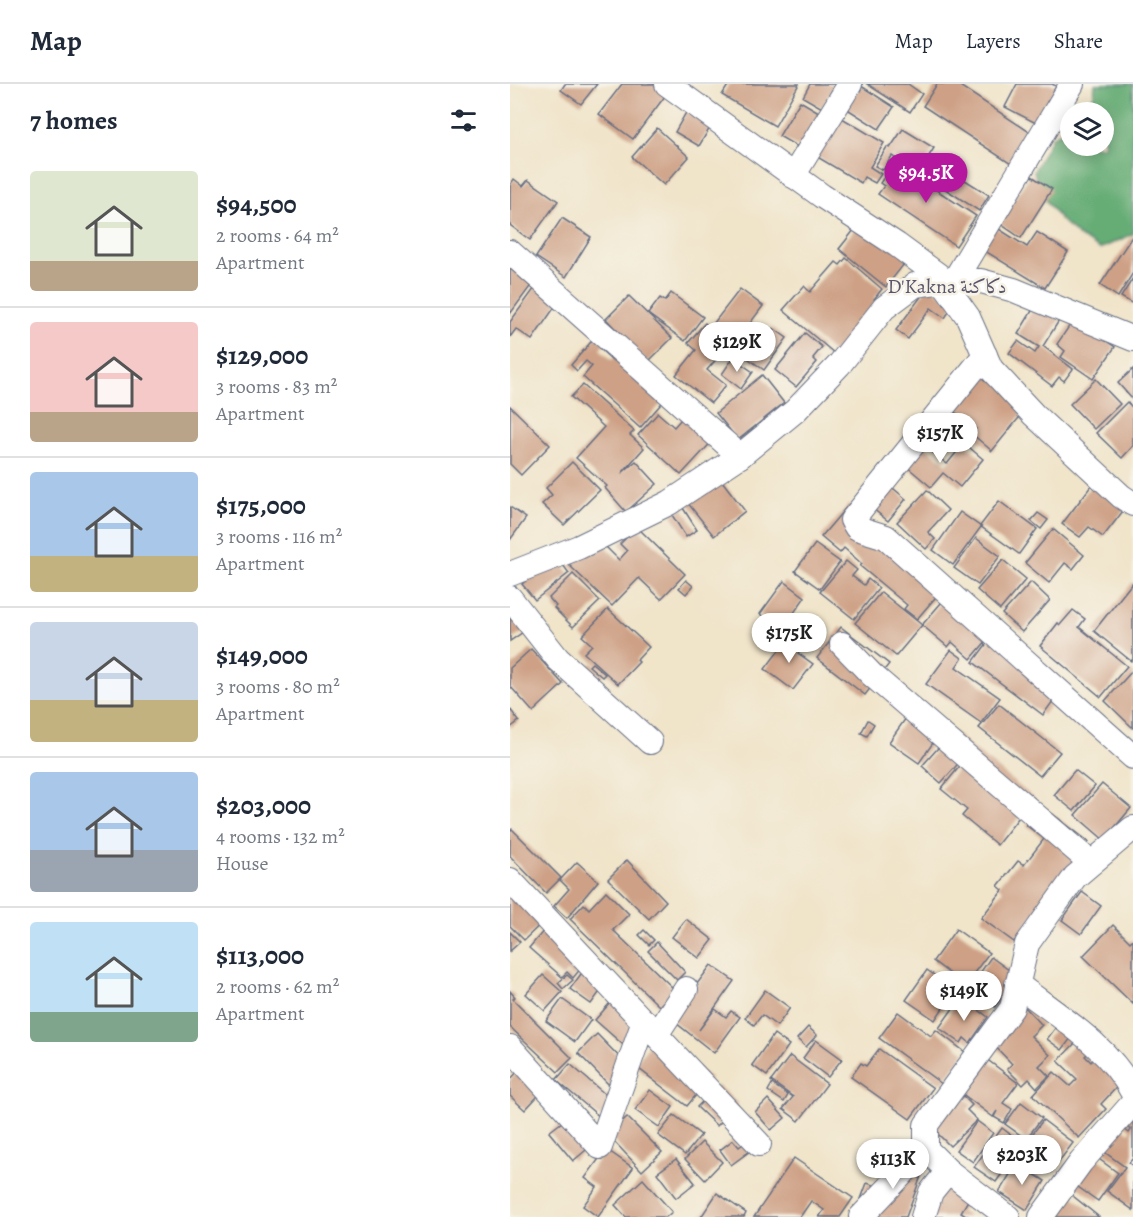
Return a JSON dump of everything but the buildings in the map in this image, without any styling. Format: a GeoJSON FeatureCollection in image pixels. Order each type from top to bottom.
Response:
{"type":"FeatureCollection","features":[{"type":"Feature","properties":{"kind":"street"},"geometry":{"type":"LineString","coordinates":[[667,84],[793,176],[949,281],[992,369],[1034,415],[1121,496],[1133,504]]}},
{"type":"Feature","properties":{"kind":"street"},"geometry":{"type":"LineString","coordinates":[[793,176],[850,84]]}},
{"type":"Feature","properties":{"kind":"street"},"geometry":{"type":"LineString","coordinates":[[949,281],[1072,84]]}},
{"type":"Feature","properties":{"kind":"street"},"geometry":{"type":"LineString","coordinates":[[510,252],[740,456]]}},
{"type":"Feature","properties":{"kind":"street"},"geometry":{"type":"LineString","coordinates":[[510,574],[579,547],[669,504],[740,456],[795,411],[839,365],[884,308],[915,285],[981,280],[1014,290],[1133,339]]}},
{"type":"Feature","properties":{"kind":"street"},"geometry":{"type":"LineString","coordinates":[[985,355],[852,520],[857,528],[886,537],[1133,757]]}},
{"type":"Feature","properties":{"kind":"street"},"geometry":{"type":"LineString","coordinates":[[510,598],[558,659],[650,742]]}},
{"type":"Feature","properties":{"kind":"street"},"geometry":{"type":"LineString","coordinates":[[842,644],[872,675],[1090,863]]}},
{"type":"Feature","properties":{"kind":"street"},"geometry":{"type":"LineString","coordinates":[[861,1217],[926,1149],[926,1125],[1012,1008],[1027,944],[1075,877],[1133,828]]}},
{"type":"Feature","properties":{"kind":"street"},"geometry":{"type":"LineString","coordinates":[[510,880],[759,1144]]}},
{"type":"Feature","properties":{"kind":"street"},"geometry":{"type":"LineString","coordinates":[[1017,984],[1100,1049],[1125,1076],[1133,1093]]}},
{"type":"Feature","properties":{"kind":"street"},"geometry":{"type":"LineString","coordinates":[[510,1047],[600,1147],[650,1028],[686,989]]}},
{"type":"Feature","properties":{"kind":"street"},"geometry":{"type":"LineString","coordinates":[[1041,1217],[1081,1162],[1133,1103]]}},
{"type":"Feature","properties":{"kind":"street"},"geometry":{"type":"LineString","coordinates":[[926,1149],[948,1171],[1008,1217]]}},
{"type":"Feature","properties":{"kind":"street"},"geometry":{"type":"LineString","coordinates":[[923,1217],[931,1192],[948,1171]]}},
{"type":"Feature","properties":{"kind":"green space"},"geometry":{"type":"Polygon","coordinates":[[[1095,84],[1133,84],[1133,234],[1100,249],[1078,236],[1060,219],[1041,194],[1034,171],[1052,137],[1060,132],[1060,156],[1114,156],[1114,102],[1089,102],[1094,95],[1095,84]]]}},
{"type":"Feature","properties":{"kind":"district","name":"D'Kakna دكاكنة"},"geometry":{"type":"Point","coordinates":[947,286]}}]}
